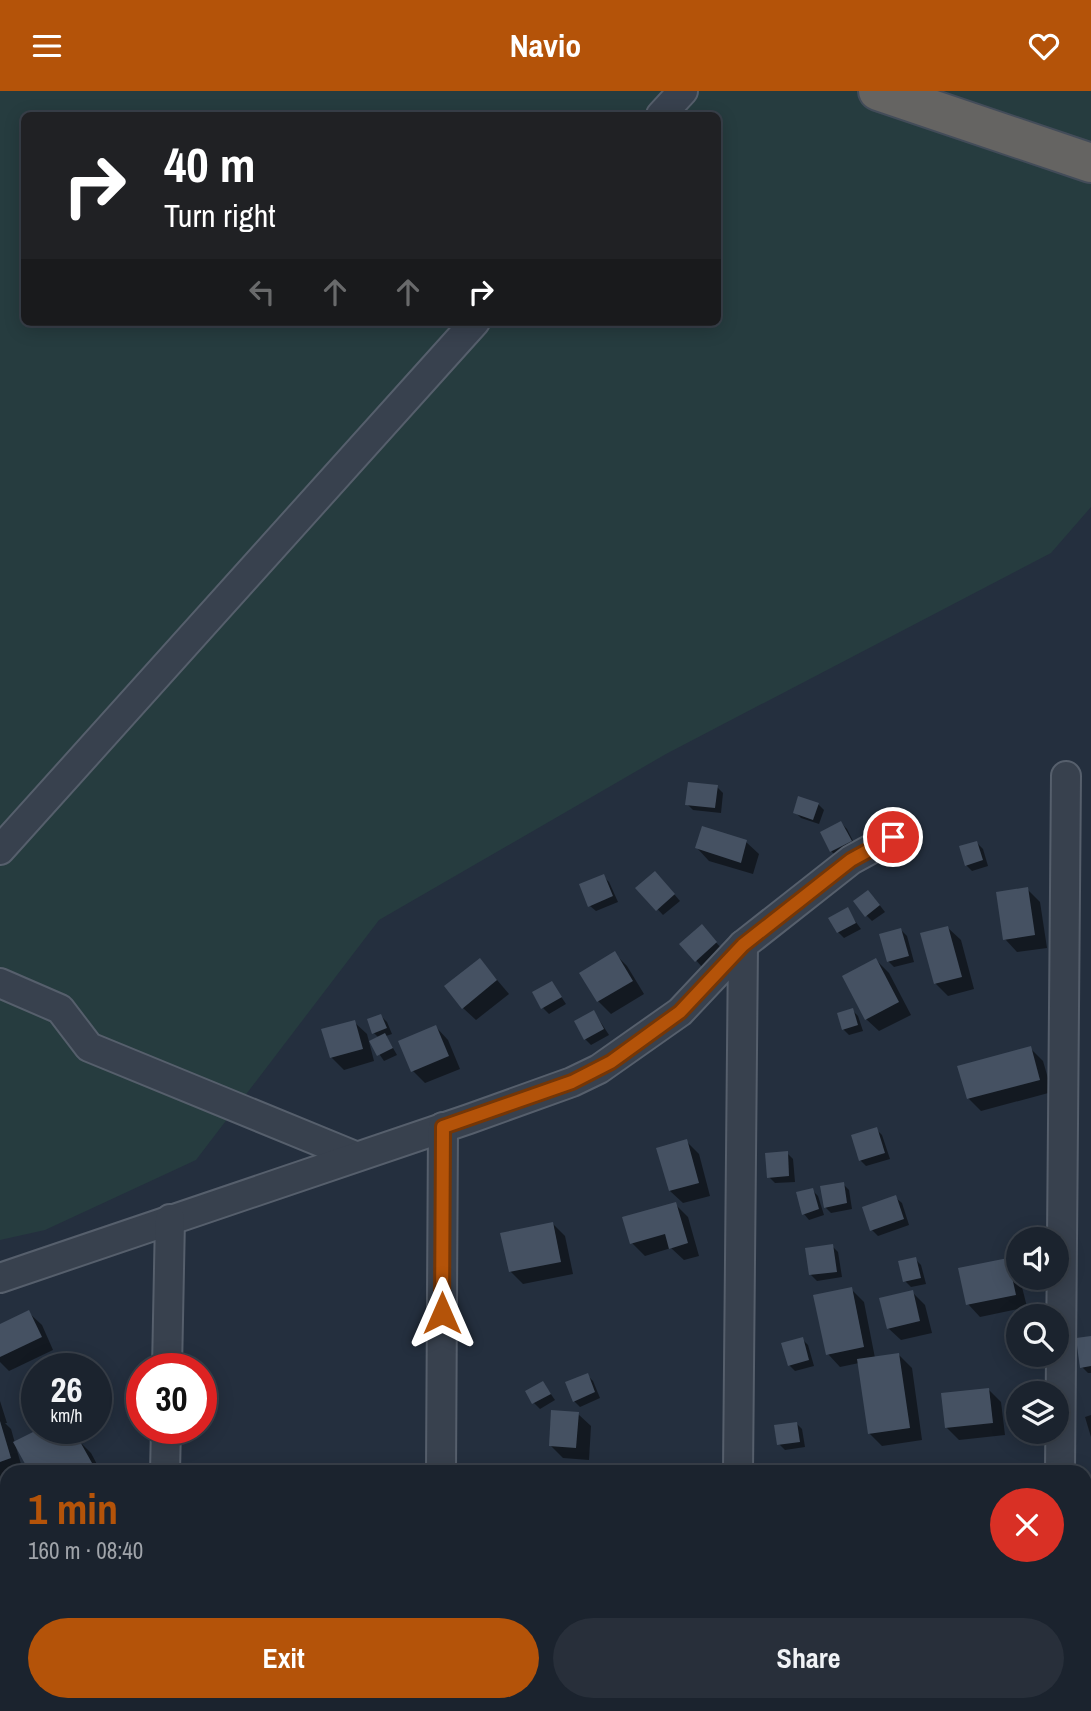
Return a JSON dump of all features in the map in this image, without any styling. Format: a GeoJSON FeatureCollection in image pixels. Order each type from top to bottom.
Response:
{"type":"FeatureCollection","features":[{"type":"Feature","properties":{"kind":"highway"},"geometry":{"type":"LineString","coordinates":[[878,91],[1091,163]]}},
{"type":"Feature","properties":{"kind":"street"},"geometry":{"type":"LineString","coordinates":[[664,112],[683,91]]}},
{"type":"Feature","properties":{"kind":"street"},"geometry":{"type":"LineString","coordinates":[[0,851],[471,326]]}},
{"type":"Feature","properties":{"kind":"street"},"geometry":{"type":"LineString","coordinates":[[1060,1465],[1066,776]]}},
{"type":"Feature","properties":{"kind":"street"},"geometry":{"type":"LineString","coordinates":[[0,1277],[572,1082],[611,1062],[680,1012],[743,945],[851,860],[893,837]]}},
{"type":"Feature","properties":{"kind":"street"},"geometry":{"type":"LineString","coordinates":[[738,1465],[743,945]]}},
{"type":"Feature","properties":{"kind":"street"},"geometry":{"type":"LineString","coordinates":[[0,983],[60,1009],[89,1047],[355,1156]]}},
{"type":"Feature","properties":{"kind":"street"},"geometry":{"type":"LineString","coordinates":[[441,1465],[443,1127]]}},
{"type":"Feature","properties":{"kind":"street"},"geometry":{"type":"LineString","coordinates":[[167,1353],[170,1219]]}},
{"type":"Feature","properties":{"kind":"street"},"geometry":{"type":"LineString","coordinates":[[165,1465],[166,1444]]}},
{"type":"Feature","properties":{"kind":"green space"},"geometry":{"type":"Polygon","coordinates":[[[0,91],[1091,91],[1091,507],[1051,553],[666,754],[379,920],[196,1160],[45,1230],[0,1240],[0,91]]]}},
{"type":"Feature","properties":{"kind":"building"},"geometry":{"type":"Polygon","coordinates":[[[688,782],[718,785],[715,808],[685,805],[688,782]]]}},
{"type":"Feature","properties":{"kind":"building"},"geometry":{"type":"Polygon","coordinates":[[[798,796],[819,803],[813,820],[793,813],[798,796]]]}},
{"type":"Feature","properties":{"kind":"building"},"geometry":{"type":"Polygon","coordinates":[[[841,821],[852,841],[830,852],[820,832],[841,821]]]}},
{"type":"Feature","properties":{"kind":"building"},"geometry":{"type":"Polygon","coordinates":[[[702,826],[747,840],[741,863],[695,848],[702,826]]]}},
{"type":"Feature","properties":{"kind":"building"},"geometry":{"type":"Polygon","coordinates":[[[977,841],[983,860],[965,866],[959,846],[977,841]]]}},
{"type":"Feature","properties":{"kind":"building"},"geometry":{"type":"Polygon","coordinates":[[[655,871],[675,894],[656,911],[635,888],[655,871]]]}},
{"type":"Feature","properties":{"kind":"building"},"geometry":{"type":"Polygon","coordinates":[[[604,874],[613,896],[588,907],[579,884],[604,874]]]}},
{"type":"Feature","properties":{"kind":"building"},"geometry":{"type":"Polygon","coordinates":[[[1028,887],[1035,935],[1003,940],[996,892],[1028,887]]]}},
{"type":"Feature","properties":{"kind":"building"},"geometry":{"type":"Polygon","coordinates":[[[868,890],[880,905],[865,917],[853,901],[868,890]]]}},
{"type":"Feature","properties":{"kind":"building"},"geometry":{"type":"Polygon","coordinates":[[[848,907],[856,923],[837,933],[828,918],[848,907]]]}},
{"type":"Feature","properties":{"kind":"building"},"geometry":{"type":"Polygon","coordinates":[[[702,924],[717,942],[695,962],[679,944],[702,924]]]}},
{"type":"Feature","properties":{"kind":"building"},"geometry":{"type":"Polygon","coordinates":[[[948,926],[962,977],[934,984],[920,933],[948,926]]]}},
{"type":"Feature","properties":{"kind":"building"},"geometry":{"type":"Polygon","coordinates":[[[901,928],[909,956],[887,962],[879,934],[901,928]]]}},
{"type":"Feature","properties":{"kind":"building"},"geometry":{"type":"Polygon","coordinates":[[[615,951],[633,981],[597,1002],[579,973],[615,951]]]}},
{"type":"Feature","properties":{"kind":"building"},"geometry":{"type":"Polygon","coordinates":[[[480,958],[497,980],[462,1009],[444,986],[480,958]]]}},
{"type":"Feature","properties":{"kind":"building"},"geometry":{"type":"Polygon","coordinates":[[[876,958],[899,1002],[865,1020],[842,976],[876,958]]]}},
{"type":"Feature","properties":{"kind":"building"},"geometry":{"type":"Polygon","coordinates":[[[552,981],[562,997],[541,1009],[532,992],[552,981]]]}},
{"type":"Feature","properties":{"kind":"building"},"geometry":{"type":"Polygon","coordinates":[[[853,1008],[858,1025],[842,1030],[837,1013],[853,1008]]]}},
{"type":"Feature","properties":{"kind":"building"},"geometry":{"type":"Polygon","coordinates":[[[594,1010],[604,1029],[584,1040],[574,1021],[594,1010]]]}},
{"type":"Feature","properties":{"kind":"building"},"geometry":{"type":"Polygon","coordinates":[[[381,1014],[387,1028],[372,1034],[367,1019],[381,1014]]]}},
{"type":"Feature","properties":{"kind":"building"},"geometry":{"type":"Polygon","coordinates":[[[355,1020],[363,1049],[330,1058],[321,1029],[355,1020]]]}},
{"type":"Feature","properties":{"kind":"building"},"geometry":{"type":"Polygon","coordinates":[[[436,1025],[449,1056],[411,1072],[398,1041],[436,1025]]]}},
{"type":"Feature","properties":{"kind":"building"},"geometry":{"type":"Polygon","coordinates":[[[385,1033],[393,1048],[377,1056],[369,1041],[385,1033]]]}},
{"type":"Feature","properties":{"kind":"building"},"geometry":{"type":"Polygon","coordinates":[[[1031,1046],[1040,1080],[967,1099],[957,1066],[1031,1046]]]}},
{"type":"Feature","properties":{"kind":"building"},"geometry":{"type":"Polygon","coordinates":[[[877,1127],[885,1153],[859,1161],[851,1135],[877,1127]]]}},
{"type":"Feature","properties":{"kind":"building"},"geometry":{"type":"Polygon","coordinates":[[[687,1139],[699,1183],[669,1191],[656,1148],[687,1139]]]}},
{"type":"Feature","properties":{"kind":"building"},"geometry":{"type":"Polygon","coordinates":[[[788,1151],[789,1176],[767,1178],[765,1153],[788,1151]]]}},
{"type":"Feature","properties":{"kind":"building"},"geometry":{"type":"Polygon","coordinates":[[[844,1182],[847,1203],[824,1208],[820,1186],[844,1182]]]}},
{"type":"Feature","properties":{"kind":"building"},"geometry":{"type":"Polygon","coordinates":[[[813,1188],[819,1209],[802,1215],[796,1192],[813,1188]]]}},
{"type":"Feature","properties":{"kind":"building"},"geometry":{"type":"Polygon","coordinates":[[[896,1195],[904,1219],[870,1231],[862,1207],[896,1195]]]}},
{"type":"Feature","properties":{"kind":"building"},"geometry":{"type":"Polygon","coordinates":[[[676,1202],[688,1243],[669,1249],[665,1234],[630,1244],[622,1217],[676,1202]]]}},
{"type":"Feature","properties":{"kind":"building"},"geometry":{"type":"Polygon","coordinates":[[[553,1222],[561,1262],[509,1272],[500,1233],[553,1222]]]}},
{"type":"Feature","properties":{"kind":"building"},"geometry":{"type":"Polygon","coordinates":[[[833,1244],[837,1272],[809,1275],[805,1248],[833,1244]]]}},
{"type":"Feature","properties":{"kind":"building"},"geometry":{"type":"Polygon","coordinates":[[[916,1257],[921,1278],[903,1282],[898,1261],[916,1257]]]}},
{"type":"Feature","properties":{"kind":"building"},"geometry":{"type":"Polygon","coordinates":[[[1006,1258],[1006,1290],[1015,1290],[1016,1295],[966,1305],[958,1268],[1006,1258]]]}},
{"type":"Feature","properties":{"kind":"building"},"geometry":{"type":"Polygon","coordinates":[[[852,1287],[864,1347],[826,1355],[813,1295],[852,1287]]]}},
{"type":"Feature","properties":{"kind":"building"},"geometry":{"type":"Polygon","coordinates":[[[913,1290],[920,1321],[887,1329],[879,1298],[913,1290]]]}},
{"type":"Feature","properties":{"kind":"building"},"geometry":{"type":"Polygon","coordinates":[[[29,1310],[42,1337],[0,1357],[0,1324],[29,1310]]]}},
{"type":"Feature","properties":{"kind":"building"},"geometry":{"type":"Polygon","coordinates":[[[1091,1336],[1091,1366],[1080,1368],[1076,1338],[1091,1336]]]}},
{"type":"Feature","properties":{"kind":"building"},"geometry":{"type":"Polygon","coordinates":[[[803,1337],[809,1360],[788,1366],[781,1343],[803,1337]]]}},
{"type":"Feature","properties":{"kind":"building"},"geometry":{"type":"Polygon","coordinates":[[[899,1353],[910,1428],[868,1434],[857,1359],[899,1353]]]}},
{"type":"Feature","properties":{"kind":"building"},"geometry":{"type":"Polygon","coordinates":[[[588,1373],[595,1392],[573,1402],[565,1382],[588,1373]]]}},
{"type":"Feature","properties":{"kind":"building"},"geometry":{"type":"Polygon","coordinates":[[[543,1381],[551,1394],[532,1404],[525,1391],[543,1381]]]}},
{"type":"Feature","properties":{"kind":"building"},"geometry":{"type":"Polygon","coordinates":[[[989,1388],[993,1423],[945,1428],[941,1393],[989,1388]]]}},
{"type":"Feature","properties":{"kind":"building"},"geometry":{"type":"Polygon","coordinates":[[[551,1410],[579,1412],[576,1448],[549,1446],[551,1410]]]}},
{"type":"Feature","properties":{"kind":"building"},"geometry":{"type":"Polygon","coordinates":[[[0,1421],[11,1458],[0,1462],[0,1421]]]}},
{"type":"Feature","properties":{"kind":"building"},"geometry":{"type":"Polygon","coordinates":[[[797,1422],[800,1442],[777,1445],[774,1425],[797,1422]]]}},
{"type":"Feature","properties":{"kind":"building"},"geometry":{"type":"Polygon","coordinates":[[[21,1438],[21,1444],[81,1444],[92,1463],[88,1465],[26,1465],[13,1442],[21,1438]]]}},
{"type":"Feature","properties":{"kind":"route"},"geometry":{"type":"LineString","coordinates":[[442,1313],[443,1127],[572,1082],[611,1062],[680,1012],[743,945],[851,860],[893,837]]}}]}
